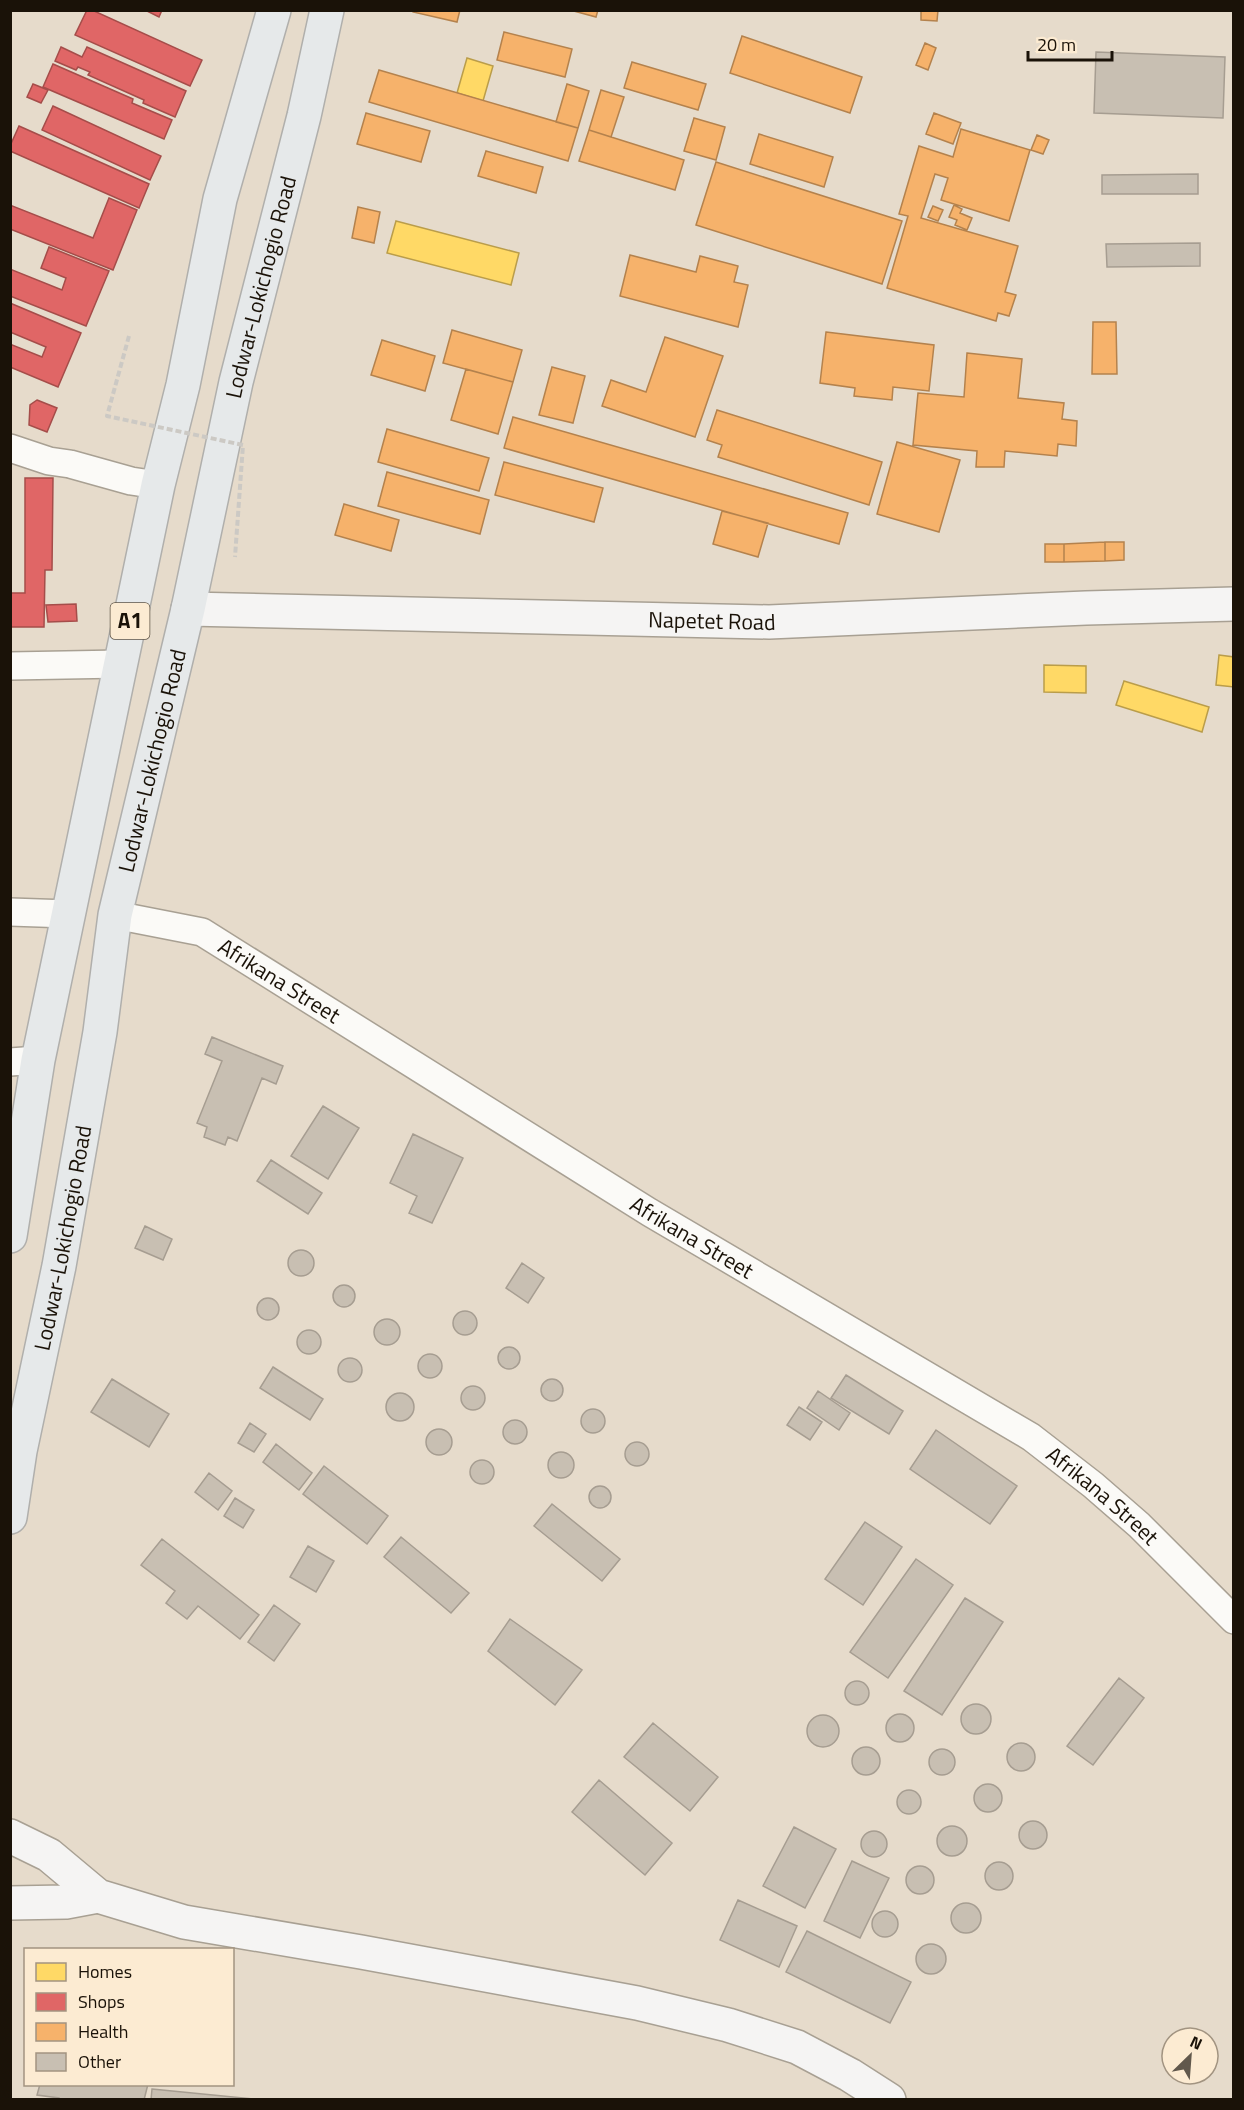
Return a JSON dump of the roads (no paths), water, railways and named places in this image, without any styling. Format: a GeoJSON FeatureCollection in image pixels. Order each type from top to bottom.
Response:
{"type":"FeatureCollection","features":[{"type":"Feature","properties":{"kind":"highway","name":"A1"},"geometry":{"type":"LineString","coordinates":[[10,1236],[24,1061],[69,914],[158,485],[183,385],[220,199],[274,10]]}},
{"type":"Feature","properties":{"kind":"highway","name":"Lodwar-Lokichogio Road"},"geometry":{"type":"LineString","coordinates":[[10,1517],[20,1451],[59,1266],[98,1044],[115,915],[188,609],[236,382],[304,116],[327,10]]}},
{"type":"Feature","properties":{"kind":"main road","name":"Napetet Road"},"geometry":{"type":"LineString","coordinates":[[188,609],[769,622],[1233,604]]}},
{"type":"Feature","properties":{"kind":"main road"},"geometry":{"type":"LineString","coordinates":[[10,1836],[49,1855],[98,1896],[184,1922],[637,2003],[728,2025],[797,2047],[850,2075],[889,2100]]}},
{"type":"Feature","properties":{"kind":"main road"},"geometry":{"type":"LineString","coordinates":[[10,1903],[66,1902],[98,1896]]}},
{"type":"Feature","properties":{"kind":"street"},"geometry":{"type":"LineString","coordinates":[[10,448],[49,461],[70,464],[131,481],[158,485]]}},
{"type":"Feature","properties":{"kind":"street"},"geometry":{"type":"LineString","coordinates":[[10,666],[121,664]]}},
{"type":"Feature","properties":{"kind":"street"},"geometry":{"type":"LineString","coordinates":[[10,912],[69,914]]}},
{"type":"Feature","properties":{"kind":"street","name":"Afrikana Street"},"geometry":{"type":"LineString","coordinates":[[115,915],[202,932],[649,1212],[1030,1437],[1093,1485],[1139,1525],[1233,1620]]}}]}
